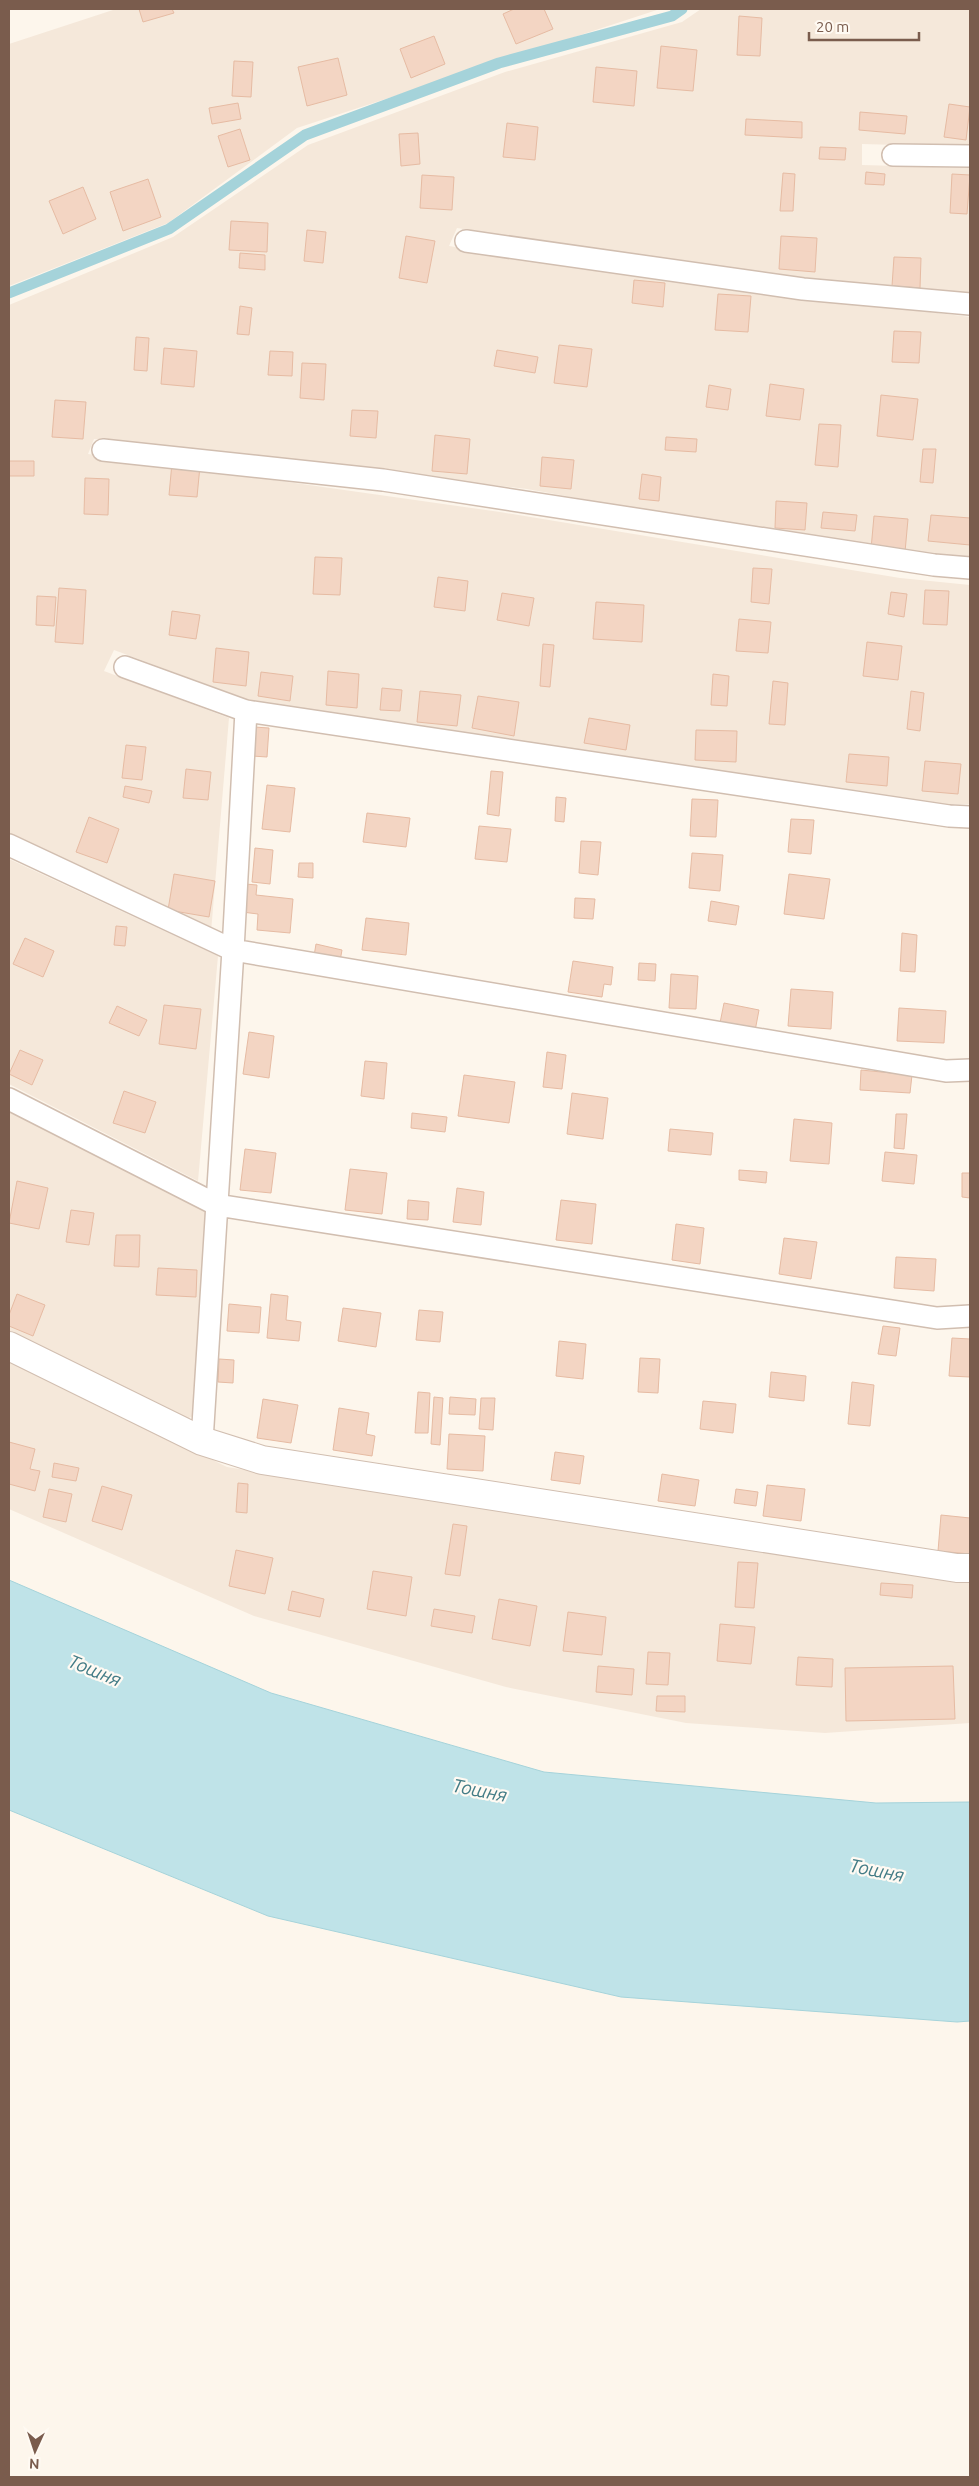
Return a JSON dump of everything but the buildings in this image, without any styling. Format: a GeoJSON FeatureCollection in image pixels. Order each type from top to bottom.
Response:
{"type":"FeatureCollection","features":[{"type":"Feature","properties":{"kind":"street"},"geometry":{"type":"LineString","coordinates":[[9,1346],[202,1440],[262,1460],[957,1568],[970,1568]]}},
{"type":"Feature","properties":{"kind":"lane"},"geometry":{"type":"LineString","coordinates":[[893,155],[970,156]]}},
{"type":"Feature","properties":{"kind":"lane"},"geometry":{"type":"LineString","coordinates":[[466,240],[803,289],[970,304]]}},
{"type":"Feature","properties":{"kind":"lane"},"geometry":{"type":"LineString","coordinates":[[103,450],[383,480],[934,566],[970,568]]}},
{"type":"Feature","properties":{"kind":"lane"},"geometry":{"type":"LineString","coordinates":[[125,668],[246,710],[949,816],[970,817]]}},
{"type":"Feature","properties":{"kind":"lane"},"geometry":{"type":"LineString","coordinates":[[202,1440],[246,710]]}},
{"type":"Feature","properties":{"kind":"lane"},"geometry":{"type":"LineString","coordinates":[[9,845],[233,950],[946,1071],[970,1070]]}},
{"type":"Feature","properties":{"kind":"lane"},"geometry":{"type":"LineString","coordinates":[[9,1099],[217,1204],[937,1318],[970,1316]]}},
{"type":"Feature","properties":{"kind":"shaded area"},"geometry":{"type":"Polygon","coordinates":[[[116,9],[660,9],[297,128],[168,223],[9,286],[9,44],[116,9]]]}},
{"type":"Feature","properties":{"kind":"shaded area"},"geometry":{"type":"Polygon","coordinates":[[[701,9],[970,9],[970,147],[862,144],[862,165],[970,168],[970,295],[743,275],[457,228],[449,246],[620,274],[970,317],[970,562],[900,556],[527,489],[94,439],[88,454],[500,512],[900,578],[970,585],[970,804],[924,804],[249,700],[114,650],[104,671],[229,718],[211,932],[9,834],[9,305],[173,237],[308,145],[505,72],[682,22],[701,9]]]}},
{"type":"Feature","properties":{"kind":"shaded area"},"geometry":{"type":"Polygon","coordinates":[[[9,859],[218,956],[198,1181],[9,1084],[9,859]]]}},
{"type":"Feature","properties":{"kind":"shaded area"},"geometry":{"type":"Polygon","coordinates":[[[9,1110],[207,1210],[193,1416],[179,1423],[9,1339],[9,1110]]]}},
{"type":"Feature","properties":{"kind":"shaded area"},"geometry":{"type":"Polygon","coordinates":[[[9,1359],[227,1467],[970,1581],[970,1723],[825,1733],[686,1723],[506,1687],[254,1616],[9,1509],[9,1359]]]}},
{"type":"Feature","properties":{"kind":"water","name":"Тошня"},"geometry":{"type":"Polygon","coordinates":[[[9,1580],[271,1693],[544,1772],[876,1803],[970,1802],[970,2021],[957,2022],[621,1997],[268,1916],[9,1810],[9,1580]]]}},
{"type":"Feature","properties":{"kind":"waterway"},"geometry":{"type":"LineString","coordinates":[[9,293],[169,229],[305,135],[499,63],[672,16],[682,9]]}}]}
